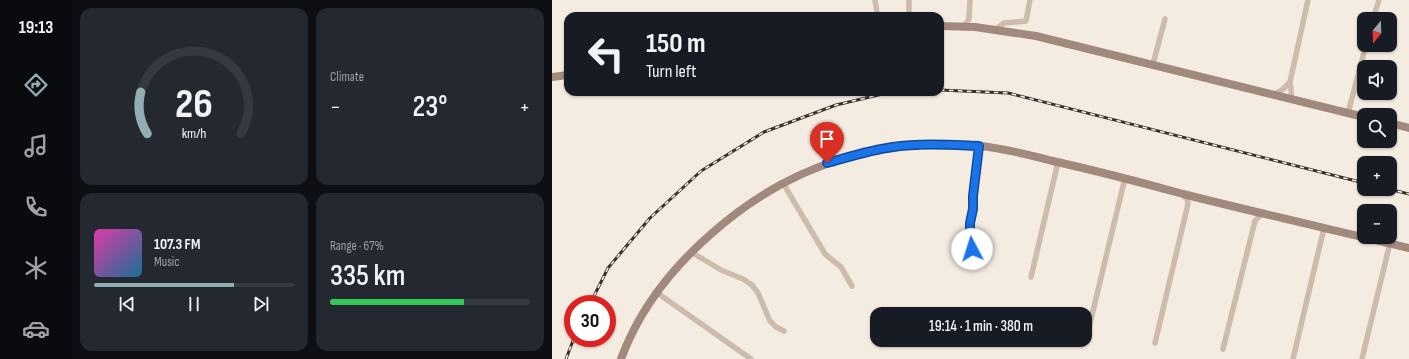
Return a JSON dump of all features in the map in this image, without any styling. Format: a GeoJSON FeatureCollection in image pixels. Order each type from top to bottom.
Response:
{"type":"FeatureCollection","features":[{"type":"Feature","properties":{"kind":"street"},"geometry":{"type":"LineString","coordinates":[[875,0],[877,12]]}},
{"type":"Feature","properties":{"kind":"street"},"geometry":{"type":"LineString","coordinates":[[909,0],[909,12]]}},
{"type":"Feature","properties":{"kind":"street"},"geometry":{"type":"LineString","coordinates":[[964,26],[969,19],[970,0]]}},
{"type":"Feature","properties":{"kind":"street"},"geometry":{"type":"LineString","coordinates":[[996,29],[1004,23],[1026,21],[1030,0]]}},
{"type":"Feature","properties":{"kind":"street"},"geometry":{"type":"LineString","coordinates":[[1292,99],[1290,82],[1308,0]]}},
{"type":"Feature","properties":{"kind":"street"},"geometry":{"type":"LineString","coordinates":[[1376,12],[1379,0]]}},
{"type":"Feature","properties":{"kind":"street"},"geometry":{"type":"LineString","coordinates":[[969,19],[975,27]]}},
{"type":"Feature","properties":{"kind":"street"},"geometry":{"type":"LineString","coordinates":[[1153,64],[1165,19]]}},
{"type":"Feature","properties":{"kind":"street"},"geometry":{"type":"LineString","coordinates":[[944,26],[996,29],[1036,36],[1357,115]]}},
{"type":"Feature","properties":{"kind":"street"},"geometry":{"type":"LineString","coordinates":[[1348,113],[1364,52]]}},
{"type":"Feature","properties":{"kind":"street"},"geometry":{"type":"LineString","coordinates":[[552,77],[564,76]]}},
{"type":"Feature","properties":{"kind":"street"},"geometry":{"type":"LineString","coordinates":[[1274,94],[1282,90],[1290,82]]}},
{"type":"Feature","properties":{"kind":"street"},"geometry":{"type":"LineString","coordinates":[[1397,125],[1409,128]]}},
{"type":"Feature","properties":{"kind":"street"},"geometry":{"type":"LineString","coordinates":[[621,359],[627,342],[656,292],[678,265],[691,252],[744,207],[783,183],[827,163],[864,152],[893,147],[919,145],[979,146],[1017,153],[1357,236]]}},
{"type":"Feature","properties":{"kind":"street"},"geometry":{"type":"LineString","coordinates":[[968,266],[973,243],[970,223],[973,209],[973,196],[979,146]]}},
{"type":"Feature","properties":{"kind":"street"},"geometry":{"type":"LineString","coordinates":[[1031,276],[1058,162]]}},
{"type":"Feature","properties":{"kind":"street"},"geometry":{"type":"LineString","coordinates":[[1092,315],[1125,178]]}},
{"type":"Feature","properties":{"kind":"street"},"geometry":{"type":"LineString","coordinates":[[783,183],[825,254],[841,267],[852,286]]}},
{"type":"Feature","properties":{"kind":"street"},"geometry":{"type":"LineString","coordinates":[[1155,343],[1188,204],[1186,198],[1176,192]]}},
{"type":"Feature","properties":{"kind":"street"},"geometry":{"type":"LineString","coordinates":[[1251,210],[1255,221]]}},
{"type":"Feature","properties":{"kind":"street"},"geometry":{"type":"LineString","coordinates":[[1224,349],[1255,221],[1262,213]]}},
{"type":"Feature","properties":{"kind":"street"},"geometry":{"type":"LineString","coordinates":[[1293,359],[1324,228]]}},
{"type":"Feature","properties":{"kind":"street"},"geometry":{"type":"LineString","coordinates":[[1362,359],[1390,244]]}},
{"type":"Feature","properties":{"kind":"street"},"geometry":{"type":"LineString","coordinates":[[1394,244],[1409,248]]}},
{"type":"Feature","properties":{"kind":"street"},"geometry":{"type":"LineString","coordinates":[[691,252],[752,285],[758,294],[770,321],[776,327],[784,331]]}},
{"type":"Feature","properties":{"kind":"street"},"geometry":{"type":"LineString","coordinates":[[656,292],[751,359]]}},
{"type":"Feature","properties":{"kind":"railway"},"geometry":{"type":"LineString","coordinates":[[944,90],[1008,93],[1357,181]]}},
{"type":"Feature","properties":{"kind":"railway"},"geometry":{"type":"LineString","coordinates":[[594,295],[608,268],[650,218],[701,171],[764,132],[836,105],[874,96]]}},
{"type":"Feature","properties":{"kind":"railway"},"geometry":{"type":"LineString","coordinates":[[1397,191],[1409,194]]}},
{"type":"Feature","properties":{"kind":"railway"},"geometry":{"type":"LineString","coordinates":[[566,359],[571,347]]}},
{"type":"Feature","properties":{"kind":"route"},"geometry":{"type":"LineString","coordinates":[[827,163],[864,152],[893,147],[947,144],[979,146],[973,196],[973,209],[970,223],[973,239],[972,249]]}}]}
